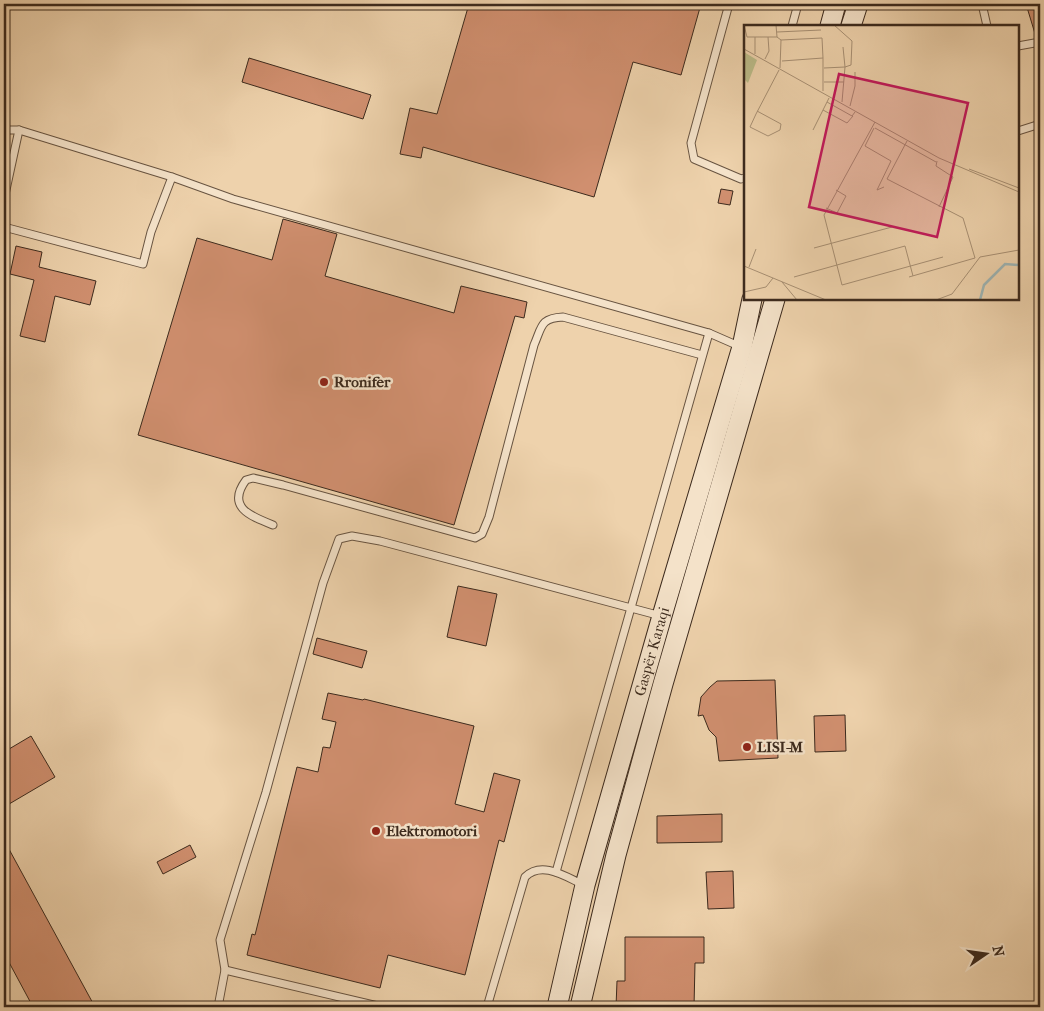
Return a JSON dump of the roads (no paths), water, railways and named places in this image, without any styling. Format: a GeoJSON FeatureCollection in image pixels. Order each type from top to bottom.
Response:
{"type":"FeatureCollection","features":[{"type":"Feature","properties":{"kind":"main road"},"geometry":{"type":"LineString","coordinates":[[830,25],[836,4]]}},
{"type":"Feature","properties":{"kind":"main road"},"geometry":{"type":"LineString","coordinates":[[851,25],[858,4]]}},
{"type":"Feature","properties":{"kind":"main road","name":"Gaspër Karaqi"},"geometry":{"type":"LineString","coordinates":[[557,1007],[585,885],[742,347],[752,300]]}},
{"type":"Feature","properties":{"kind":"main road","name":"Gaspër Karaqi"},"geometry":{"type":"LineString","coordinates":[[580,1007],[616,855],[663,684],[775,300]]}},
{"type":"Feature","properties":{"kind":"lane"},"geometry":{"type":"LineString","coordinates":[[729,4],[691,143],[694,159],[741,179],[744,178]]}},
{"type":"Feature","properties":{"kind":"lane"},"geometry":{"type":"LineString","coordinates":[[792,25],[798,4]]}},
{"type":"Feature","properties":{"kind":"lane"},"geometry":{"type":"LineString","coordinates":[[982,4],[986,25]]}},
{"type":"Feature","properties":{"kind":"lane"},"geometry":{"type":"LineString","coordinates":[[1019,46],[1040,42]]}},
{"type":"Feature","properties":{"kind":"lane"},"geometry":{"type":"LineString","coordinates":[[1019,131],[1040,124]]}},
{"type":"Feature","properties":{"kind":"lane"},"geometry":{"type":"LineString","coordinates":[[4,130],[19,130],[172,177],[233,199],[709,333],[742,347]]}},
{"type":"Feature","properties":{"kind":"lane"},"geometry":{"type":"LineString","coordinates":[[4,199],[19,130]]}},
{"type":"Feature","properties":{"kind":"lane"},"geometry":{"type":"LineString","coordinates":[[4,227],[143,264],[151,232],[172,177]]}},
{"type":"Feature","properties":{"kind":"lane"},"geometry":{"type":"LineString","coordinates":[[273,525],[258,519],[242,508],[237,500],[246,480],[253,478],[283,485],[475,538],[482,534],[489,517],[534,345],[544,322],[551,318],[563,317],[702,354]]}},
{"type":"Feature","properties":{"kind":"lane"},"geometry":{"type":"LineString","coordinates":[[556,872],[709,333]]}},
{"type":"Feature","properties":{"kind":"lane"},"geometry":{"type":"LineString","coordinates":[[218,1007],[225,970],[220,940],[266,792],[323,583],[339,539],[352,536],[380,541],[662,616]]}},
{"type":"Feature","properties":{"kind":"lane"},"geometry":{"type":"LineString","coordinates":[[487,1007],[525,877],[535,870],[541,869],[556,872],[585,885]]}},
{"type":"Feature","properties":{"kind":"lane"},"geometry":{"type":"LineString","coordinates":[[225,970],[382,1007]]}},
{"type":"Feature","properties":{"kind":"place","name":"Rronifer"},"geometry":{"type":"Point","coordinates":[324,382]}},
{"type":"Feature","properties":{"kind":"place","name":"LISI-M"},"geometry":{"type":"Point","coordinates":[747,747]}},
{"type":"Feature","properties":{"kind":"place","name":"Elektromotori"},"geometry":{"type":"Point","coordinates":[376,831]}}]}
